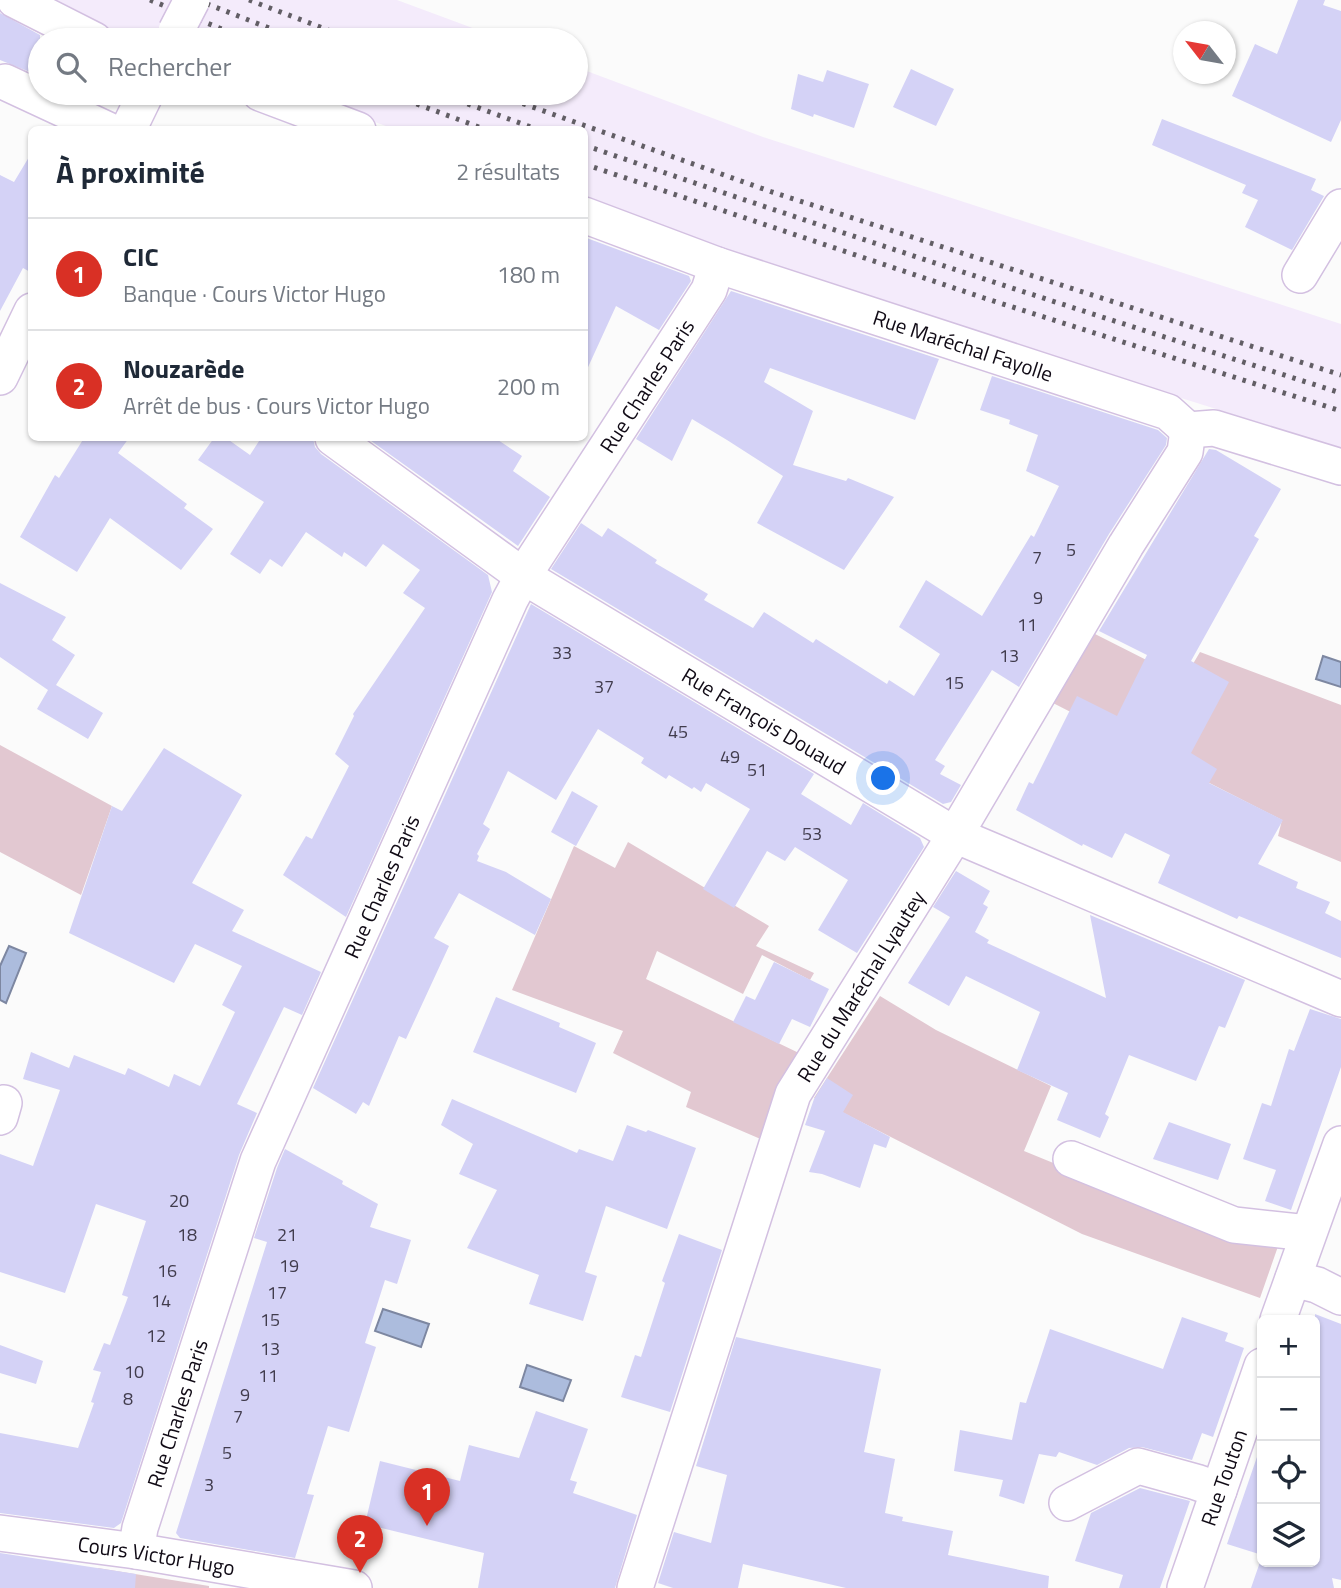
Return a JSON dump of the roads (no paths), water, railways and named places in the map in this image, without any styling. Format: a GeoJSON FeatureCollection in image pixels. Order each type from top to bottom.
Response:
{"type":"FeatureCollection","features":[{"type":"Feature","properties":{"kind":"street"},"geometry":{"type":"LineString","coordinates":[[15,0],[70,28]]}},
{"type":"Feature","properties":{"kind":"street"},"geometry":{"type":"LineString","coordinates":[[178,28],[192,0]]}},
{"type":"Feature","properties":{"kind":"street"},"geometry":{"type":"LineString","coordinates":[[5,82],[28,93]]}},
{"type":"Feature","properties":{"kind":"street"},"geometry":{"type":"LineString","coordinates":[[54,105],[99,126]]}},
{"type":"Feature","properties":{"kind":"street"},"geometry":{"type":"LineString","coordinates":[[130,126],[140,105]]}},
{"type":"Feature","properties":{"kind":"street"},"geometry":{"type":"LineString","coordinates":[[292,105],[347,126]]}},
{"type":"Feature","properties":{"kind":"street"},"geometry":{"type":"LineString","coordinates":[[1300,275],[1341,207]]}},
{"type":"Feature","properties":{"kind":"street","name":"Rue Maréchal Fayolle"},"geometry":{"type":"LineString","coordinates":[[588,216],[717,264],[1168,412],[1188,430]]}},
{"type":"Feature","properties":{"kind":"street","name":"Rue Charles Paris"},"geometry":{"type":"LineString","coordinates":[[136,1550],[258,1161],[504,612],[523,576],[709,289],[717,264]]}},
{"type":"Feature","properties":{"kind":"street"},"geometry":{"type":"LineString","coordinates":[[0,377],[28,319]]}},
{"type":"Feature","properties":{"kind":"street"},"geometry":{"type":"LineString","coordinates":[[1188,430],[1214,428],[1341,467]]}},
{"type":"Feature","properties":{"kind":"street","name":"Rue du Maréchal Lyautey"},"geometry":{"type":"LineString","coordinates":[[635,1588],[793,1094],[955,835],[1126,545],[1185,452],[1188,430]]}},
{"type":"Feature","properties":{"kind":"street","name":"Rue François Douaud"},"geometry":{"type":"LineString","coordinates":[[337,441],[523,576],[955,835],[1341,999]]}},
{"type":"Feature","properties":{"kind":"street"},"geometry":{"type":"LineString","coordinates":[[1280,1315],[1341,1144]]}},
{"type":"Feature","properties":{"kind":"street"},"geometry":{"type":"LineString","coordinates":[[1071,1158],[1234,1225],[1308,1233]]}},
{"type":"Feature","properties":{"kind":"street"},"geometry":{"type":"LineString","coordinates":[[1293,1279],[1317,1285],[1341,1297]]}},
{"type":"Feature","properties":{"kind":"street","name":"Rue Touton"},"geometry":{"type":"LineString","coordinates":[[1185,1588],[1258,1378]]}},
{"type":"Feature","properties":{"kind":"street"},"geometry":{"type":"LineString","coordinates":[[1067,1503],[1138,1466],[1219,1490]]}},
{"type":"Feature","properties":{"kind":"street","name":"Cours Victor Hugo"},"geometry":{"type":"LineString","coordinates":[[0,1533],[136,1550],[223,1577],[354,1588]]}},
{"type":"Feature","properties":{"kind":"water"},"geometry":{"type":"Polygon","coordinates":[[[1323,656],[1341,662],[1341,687],[1316,679],[1323,656]]]}},
{"type":"Feature","properties":{"kind":"water"},"geometry":{"type":"Polygon","coordinates":[[[9,946],[26,953],[6,1003],[0,1000],[0,966],[9,946]]]}},
{"type":"Feature","properties":{"kind":"water"},"geometry":{"type":"Polygon","coordinates":[[[383,1309],[429,1324],[421,1347],[375,1331],[383,1309]]]}},
{"type":"Feature","properties":{"kind":"water"},"geometry":{"type":"Polygon","coordinates":[[[527,1365],[571,1380],[563,1401],[520,1387],[527,1365]]]}},
{"type":"Feature","properties":{"kind":"railway"},"geometry":{"type":"LineString","coordinates":[[150,0],[219,28]]}},
{"type":"Feature","properties":{"kind":"railway"},"geometry":{"type":"LineString","coordinates":[[197,0],[269,28]]}},
{"type":"Feature","properties":{"kind":"railway"},"geometry":{"type":"LineString","coordinates":[[249,0],[322,28]]}},
{"type":"Feature","properties":{"kind":"railway"},"geometry":{"type":"LineString","coordinates":[[419,105],[476,126]]}},
{"type":"Feature","properties":{"kind":"railway"},"geometry":{"type":"LineString","coordinates":[[471,105],[528,126]]}},
{"type":"Feature","properties":{"kind":"railway"},"geometry":{"type":"LineString","coordinates":[[527,105],[586,126]]}},
{"type":"Feature","properties":{"kind":"railway"},"geometry":{"type":"LineString","coordinates":[[588,127],[772,192],[1341,375]]}},
{"type":"Feature","properties":{"kind":"railway"},"geometry":{"type":"LineString","coordinates":[[588,146],[962,272],[1341,393]]}},
{"type":"Feature","properties":{"kind":"railway"},"geometry":{"type":"LineString","coordinates":[[588,165],[984,298],[1341,411]]}},
{"type":"Feature","properties":{"kind":"place","name":"CIC"},"geometry":{"type":"Point","coordinates":[427,1526]}},
{"type":"Feature","properties":{"kind":"place","name":"Nouzarède"},"geometry":{"type":"Point","coordinates":[360,1573]}}]}
